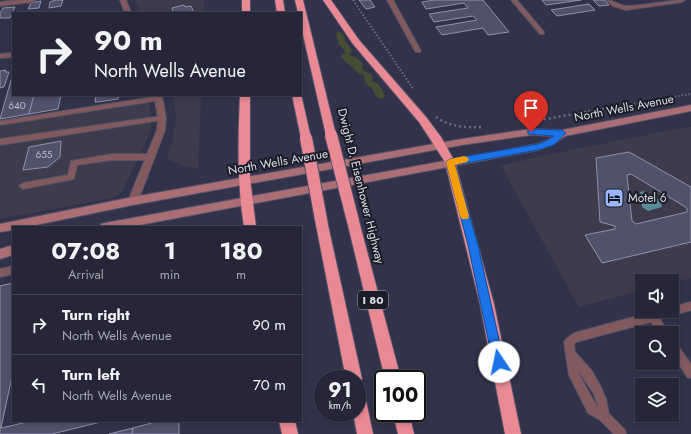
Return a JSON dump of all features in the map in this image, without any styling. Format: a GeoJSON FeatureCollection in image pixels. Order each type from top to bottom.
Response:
{"type":"FeatureCollection","features":[{"type":"Feature","properties":{"kind":"highway"},"geometry":{"type":"LineString","coordinates":[[246,0],[246,12]]}},
{"type":"Feature","properties":{"kind":"highway"},"geometry":{"type":"LineString","coordinates":[[279,0],[281,12]]}},
{"type":"Feature","properties":{"kind":"highway","name":"Dwight D. Eisenhower Highway"},"geometry":{"type":"LineString","coordinates":[[299,0],[302,12]]}},
{"type":"Feature","properties":{"kind":"highway"},"geometry":{"type":"LineString","coordinates":[[328,0],[335,13],[352,36],[408,102],[442,146],[450,162],[487,304],[513,434]]}},
{"type":"Feature","properties":{"kind":"highway","name":"Dwight D. Eisenhower Highway"},"geometry":{"type":"LineString","coordinates":[[302,13],[391,370]]}},
{"type":"Feature","properties":{"kind":"highway"},"geometry":{"type":"LineString","coordinates":[[245,96],[245,181],[250,226]]}},
{"type":"Feature","properties":{"kind":"highway"},"geometry":{"type":"LineString","coordinates":[[297,96],[352,370]]}},
{"type":"Feature","properties":{"kind":"highway"},"geometry":{"type":"LineString","coordinates":[[287,422],[290,434]]}},
{"type":"Feature","properties":{"kind":"highway"},"geometry":{"type":"LineString","coordinates":[[362,422],[365,434]]}},
{"type":"Feature","properties":{"kind":"highway"},"geometry":{"type":"LineString","coordinates":[[403,422],[406,434]]}},
{"type":"Feature","properties":{"kind":"main road","name":"North Wells Avenue"},"geometry":{"type":"LineString","coordinates":[[0,228],[133,201],[442,146],[531,132],[562,133],[691,108]]}},
{"type":"Feature","properties":{"kind":"main road","name":"North Wells Avenue"},"geometry":{"type":"LineString","coordinates":[[110,226],[450,162],[538,147],[551,142],[562,133]]}},
{"type":"Feature","properties":{"kind":"main road"},"geometry":{"type":"LineString","coordinates":[[0,254],[12,250]]}},
{"type":"Feature","properties":{"kind":"street"},"geometry":{"type":"LineString","coordinates":[[123,0],[128,12]]}},
{"type":"Feature","properties":{"kind":"street"},"geometry":{"type":"LineString","coordinates":[[0,56],[12,55]]}},
{"type":"Feature","properties":{"kind":"street"},"geometry":{"type":"LineString","coordinates":[[133,201],[161,130],[162,118],[158,96]]}},
{"type":"Feature","properties":{"kind":"lane"},"geometry":{"type":"LineString","coordinates":[[0,4],[33,0]]}},
{"type":"Feature","properties":{"kind":"lane"},"geometry":{"type":"LineString","coordinates":[[390,0],[418,51]]}},
{"type":"Feature","properties":{"kind":"lane"},"geometry":{"type":"LineString","coordinates":[[514,0],[542,33]]}},
{"type":"Feature","properties":{"kind":"lane"},"geometry":{"type":"LineString","coordinates":[[609,0],[615,5],[626,8],[682,0]]}},
{"type":"Feature","properties":{"kind":"lane"},"geometry":{"type":"LineString","coordinates":[[0,123],[158,96]]}},
{"type":"Feature","properties":{"kind":"lane"},"geometry":{"type":"LineString","coordinates":[[0,142],[162,118]]}},
{"type":"Feature","properties":{"kind":"lane"},"geometry":{"type":"LineString","coordinates":[[24,186],[71,177],[74,163],[112,156],[151,157]]}},
{"type":"Feature","properties":{"kind":"lane"},"geometry":{"type":"LineString","coordinates":[[0,273],[12,270]]}},
{"type":"Feature","properties":{"kind":"lane"},"geometry":{"type":"LineString","coordinates":[[679,309],[691,306]]}},
{"type":"Feature","properties":{"kind":"lane"},"geometry":{"type":"LineString","coordinates":[[621,434],[604,416],[604,404],[586,371],[571,354],[569,342],[574,338],[649,318]]}},
{"type":"Feature","properties":{"kind":"lane"},"geometry":{"type":"LineString","coordinates":[[679,356],[691,374]]}},
{"type":"Feature","properties":{"kind":"path"},"geometry":{"type":"LineString","coordinates":[[353,0],[415,92]]}},
{"type":"Feature","properties":{"kind":"path"},"geometry":{"type":"LineString","coordinates":[[528,122],[691,94]]}},
{"type":"Feature","properties":{"kind":"path"},"geometry":{"type":"LineString","coordinates":[[435,116],[446,124],[458,127],[488,127]]}},
{"type":"Feature","properties":{"kind":"shaded area"},"geometry":{"type":"Polygon","coordinates":[[[135,0],[204,0],[204,12],[140,12],[135,0]]]}},
{"type":"Feature","properties":{"kind":"shaded area"},"geometry":{"type":"Polygon","coordinates":[[[339,31],[345,37],[344,39],[350,47],[352,52],[349,54],[356,57],[362,63],[363,70],[372,75],[372,81],[379,84],[385,96],[382,99],[376,96],[372,89],[365,83],[364,75],[358,73],[341,57],[341,54],[345,54],[344,49],[339,45],[336,34],[339,31]]]}},
{"type":"Feature","properties":{"kind":"shaded area"},"geometry":{"type":"Polygon","coordinates":[[[172,96],[201,96],[198,169],[183,166],[167,158],[173,139],[176,119],[172,96]]]}},
{"type":"Feature","properties":{"kind":"shaded area"},"geometry":{"type":"Polygon","coordinates":[[[145,100],[150,105],[151,127],[147,139],[122,192],[113,198],[0,219],[0,123],[145,100]]]}},
{"type":"Feature","properties":{"kind":"shaded area"},"geometry":{"type":"Polygon","coordinates":[[[691,127],[691,278],[679,281],[679,274],[635,274],[635,292],[579,307],[501,166],[542,156],[691,127]]]}},
{"type":"Feature","properties":{"kind":"shaded area"},"geometry":{"type":"Polygon","coordinates":[[[643,191],[660,200],[662,207],[648,211],[642,207],[640,192],[643,191]]]}},
{"type":"Feature","properties":{"kind":"building"},"geometry":{"type":"Polygon","coordinates":[[[55,0],[63,0],[61,6],[49,8],[50,2],[55,0]]]}},
{"type":"Feature","properties":{"kind":"building"},"geometry":{"type":"Polygon","coordinates":[[[359,0],[370,0],[375,7],[366,9],[359,0]]]}},
{"type":"Feature","properties":{"kind":"building"},"geometry":{"type":"Polygon","coordinates":[[[435,0],[483,0],[509,32],[488,35],[483,28],[442,35],[436,27],[477,20],[473,16],[434,22],[429,14],[468,8],[464,3],[426,9],[422,2],[435,0]]]}},
{"type":"Feature","properties":{"kind":"building"},"geometry":{"type":"Polygon","coordinates":[[[542,0],[581,0],[546,5],[542,0]]]}},
{"type":"Feature","properties":{"kind":"building"},"geometry":{"type":"Polygon","coordinates":[[[593,0],[604,0],[609,5],[599,6],[593,0]]]}},
{"type":"Feature","properties":{"kind":"building"},"geometry":{"type":"Polygon","coordinates":[[[41,1],[39,8],[28,9],[31,3],[41,1]]]}},
{"type":"Feature","properties":{"kind":"building"},"geometry":{"type":"Polygon","coordinates":[[[589,4],[595,10],[557,16],[551,10],[589,4]]]}},
{"type":"Feature","properties":{"kind":"building"},"geometry":{"type":"Polygon","coordinates":[[[184,5],[185,7],[191,6],[194,12],[174,12],[172,8],[184,5]]]}},
{"type":"Feature","properties":{"kind":"building"},"geometry":{"type":"Polygon","coordinates":[[[15,7],[10,18],[0,18],[0,13],[3,8],[15,7]]]}},
{"type":"Feature","properties":{"kind":"building"},"geometry":{"type":"Polygon","coordinates":[[[6,70],[5,72],[9,72],[4,87],[0,88],[0,71],[6,70]]]}},
{"type":"Feature","properties":{"kind":"building"},"geometry":{"type":"Polygon","coordinates":[[[12,77],[12,96],[34,96],[29,114],[0,119],[12,77]]]}},
{"type":"Feature","properties":{"kind":"building"},"geometry":{"type":"Polygon","coordinates":[[[34,96],[61,96],[58,109],[29,114],[34,96]]]}},
{"type":"Feature","properties":{"kind":"building"},"geometry":{"type":"Polygon","coordinates":[[[96,96],[119,96],[118,99],[95,102],[96,96]]]}},
{"type":"Feature","properties":{"kind":"building"},"geometry":{"type":"Polygon","coordinates":[[[61,141],[60,157],[48,167],[23,170],[29,147],[61,141]]]}},
{"type":"Feature","properties":{"kind":"building","name":"Motel 6"},"geometry":{"type":"Polygon","coordinates":[[[629,152],[691,187],[691,242],[602,263],[585,235],[615,229],[615,226],[600,222],[596,158],[629,152]],[[631,174],[627,175],[632,221],[636,224],[687,212],[687,208],[631,174]]]}},
{"type":"Feature","properties":{"kind":"building"},"geometry":{"type":"Polygon","coordinates":[[[12,283],[12,377],[1,428],[28,422],[101,422],[52,434],[0,434],[0,286],[12,283]]]}},
{"type":"Feature","properties":{"kind":"building"},"geometry":{"type":"Polygon","coordinates":[[[155,422],[179,422],[179,434],[132,434],[133,428],[155,422]]]}},
{"type":"Feature","properties":{"kind":"building"},"geometry":{"type":"Polygon","coordinates":[[[133,428],[132,434],[109,434],[133,428]]]}},
{"type":"Feature","properties":{"kind":"slow traffic"},"geometry":{"type":"LineString","coordinates":[[464,159],[450,162],[465,216]]}},
{"type":"Feature","properties":{"kind":"place","name":"Motel 6"},"geometry":{"type":"Point","coordinates":[614,198]}},
{"type":"Feature","properties":{"kind":"route"},"geometry":{"type":"LineString","coordinates":[[499,362],[473,245],[450,162],[538,147],[551,142],[562,133],[531,132]]}}]}
